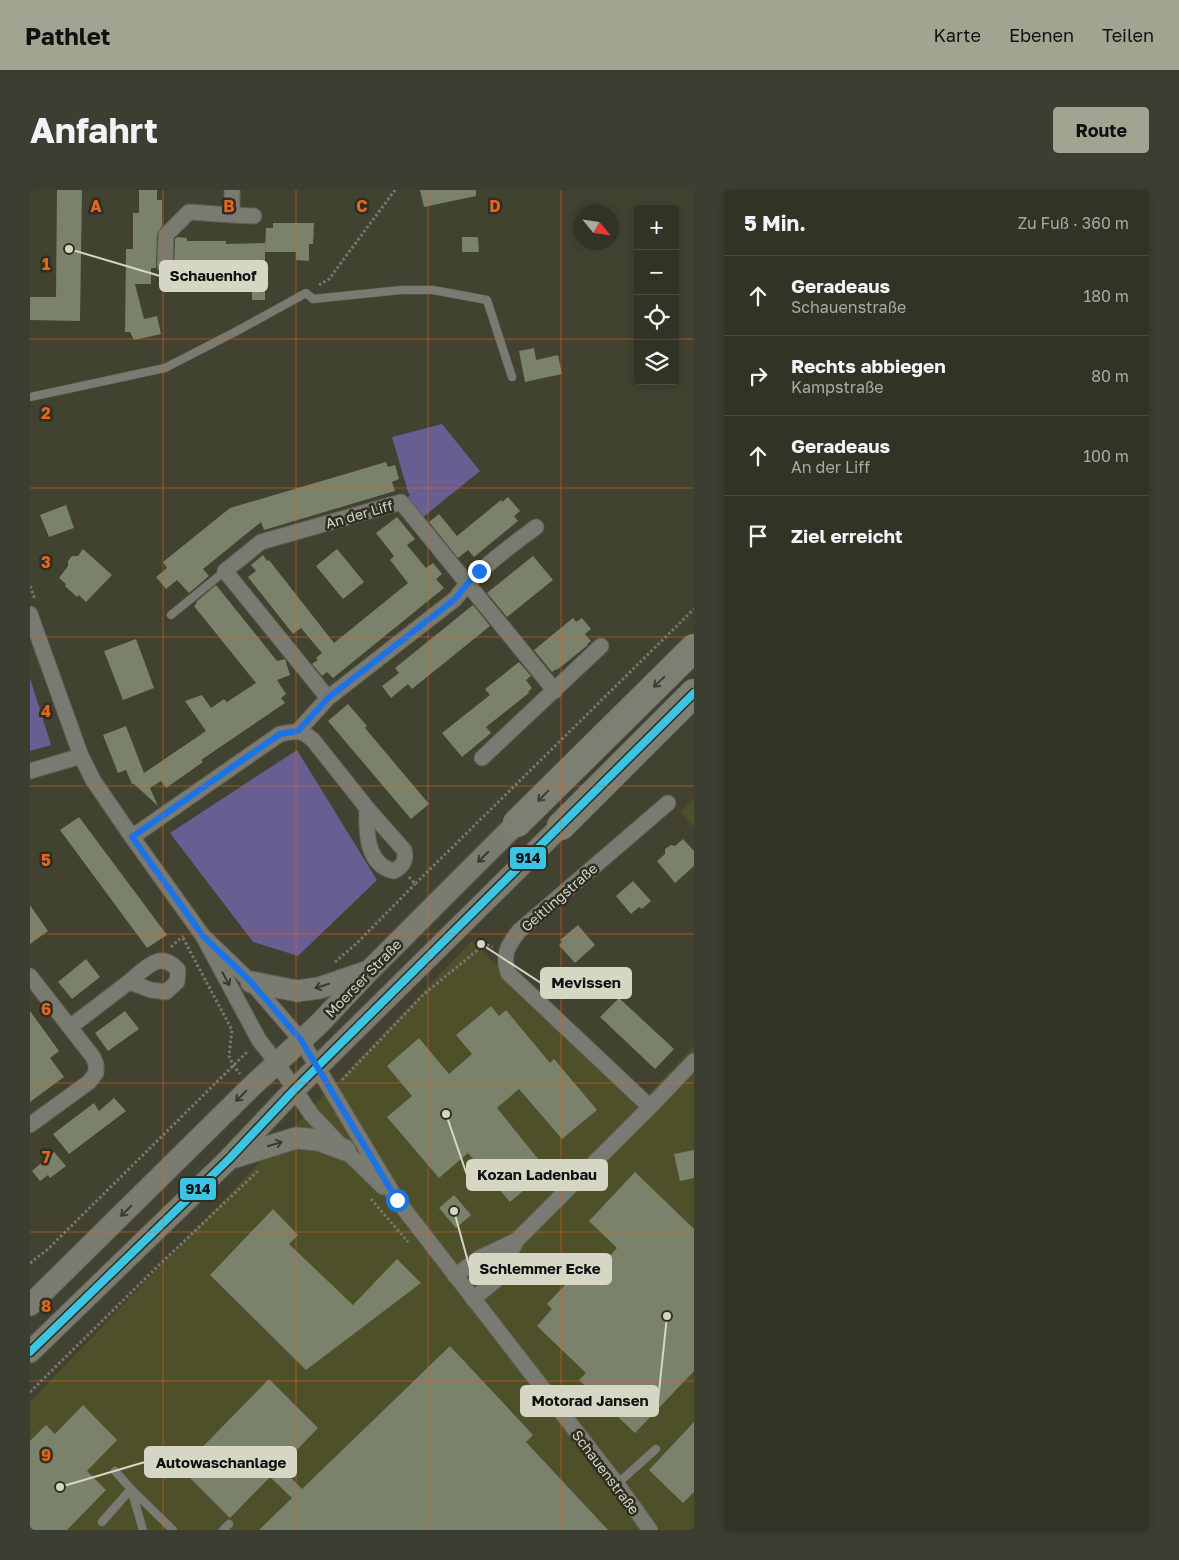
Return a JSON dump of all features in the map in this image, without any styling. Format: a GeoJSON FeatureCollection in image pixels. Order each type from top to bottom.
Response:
{"type":"FeatureCollection","features":[{"type":"Feature","properties":{"kind":"highway","name":"Moerser Straße"},"geometry":{"type":"LineString","coordinates":[[517,823],[694,648]]}},
{"type":"Feature","properties":{"kind":"highway"},"geometry":{"type":"LineString","coordinates":[[561,826],[694,693]]}},
{"type":"Feature","properties":{"kind":"main road","name":"Moerser Straße"},"geometry":{"type":"LineString","coordinates":[[30,1305],[301,1040],[517,823]]}},
{"type":"Feature","properties":{"kind":"main road"},"geometry":{"type":"LineString","coordinates":[[30,1352],[229,1159],[294,1090],[561,826]]}},
{"type":"Feature","properties":{"kind":"main road"},"geometry":{"type":"LineString","coordinates":[[251,982],[297,991],[319,988],[369,971]]}},
{"type":"Feature","properties":{"kind":"main road"},"geometry":{"type":"LineString","coordinates":[[229,1159],[296,1138],[318,1140],[345,1150]]}},
{"type":"Feature","properties":{"kind":"street"},"geometry":{"type":"LineString","coordinates":[[232,190],[232,215]]}},
{"type":"Feature","properties":{"kind":"street"},"geometry":{"type":"LineString","coordinates":[[165,266],[166,235],[189,212],[254,216]]}},
{"type":"Feature","properties":{"kind":"street","name":"An der Liff"},"geometry":{"type":"LineString","coordinates":[[225,571],[261,542],[402,502],[555,691]]}},
{"type":"Feature","properties":{"kind":"street"},"geometry":{"type":"LineString","coordinates":[[298,731],[328,698],[455,599],[479,571],[536,527]]}},
{"type":"Feature","properties":{"kind":"street"},"geometry":{"type":"LineString","coordinates":[[225,571],[328,698]]}},
{"type":"Feature","properties":{"kind":"street","name":"Schauenstraße"},"geometry":{"type":"LineString","coordinates":[[32,615],[81,756],[93,780],[199,931],[259,1040],[277,1063],[310,1114],[397,1200]]}},
{"type":"Feature","properties":{"kind":"street"},"geometry":{"type":"LineString","coordinates":[[482,758],[601,646]]}},
{"type":"Feature","properties":{"kind":"street"},"geometry":{"type":"LineString","coordinates":[[132,837],[280,734],[298,731],[306,734],[313,740],[367,808],[404,850],[406,857],[401,867],[394,871],[385,869],[380,865],[372,852],[366,831],[367,808]]}},
{"type":"Feature","properties":{"kind":"street"},"geometry":{"type":"LineString","coordinates":[[30,771],[81,756]]}},
{"type":"Feature","properties":{"kind":"street","name":"Geitlingstraße"},"geometry":{"type":"LineString","coordinates":[[505,953],[519,931],[668,803]]}},
{"type":"Feature","properties":{"kind":"street","name":"Schauenstraße"},"geometry":{"type":"LineString","coordinates":[[199,931],[251,982],[301,1040],[397,1200],[617,1484],[650,1530]]}},
{"type":"Feature","properties":{"kind":"street"},"geometry":{"type":"LineString","coordinates":[[505,953],[505,964],[508,973],[650,1107]]}},
{"type":"Feature","properties":{"kind":"street"},"geometry":{"type":"LineString","coordinates":[[70,1026],[150,964],[158,960],[172,963],[178,970],[176,982],[166,992],[151,990],[129,982]]}},
{"type":"Feature","properties":{"kind":"street"},"geometry":{"type":"LineString","coordinates":[[30,976],[70,1026],[96,1064],[96,1073],[89,1082],[30,1125]]}},
{"type":"Feature","properties":{"kind":"street"},"geometry":{"type":"LineString","coordinates":[[473,1299],[495,1280],[517,1240],[694,1061]]}},
{"type":"Feature","properties":{"kind":"street"},"geometry":{"type":"LineString","coordinates":[[456,1276],[479,1258],[517,1240]]}},
{"type":"Feature","properties":{"kind":"lane"},"geometry":{"type":"LineString","coordinates":[[30,397],[165,368],[306,293],[312,299],[402,290],[433,290],[486,300],[512,377]]}},
{"type":"Feature","properties":{"kind":"lane","name":"An der Liff"},"geometry":{"type":"LineString","coordinates":[[171,615],[225,571]]}},
{"type":"Feature","properties":{"kind":"lane"},"geometry":{"type":"LineString","coordinates":[[617,1484],[656,1449]]}},
{"type":"Feature","properties":{"kind":"lane"},"geometry":{"type":"LineString","coordinates":[[115,1471],[173,1530]]}},
{"type":"Feature","properties":{"kind":"lane"},"geometry":{"type":"LineString","coordinates":[[102,1522],[131,1489]]}},
{"type":"Feature","properties":{"kind":"lane"},"geometry":{"type":"LineString","coordinates":[[131,1489],[143,1530]]}},
{"type":"Feature","properties":{"kind":"lane"},"geometry":{"type":"LineString","coordinates":[[223,1530],[229,1524]]}},
{"type":"Feature","properties":{"kind":"path"},"geometry":{"type":"LineString","coordinates":[[306,293],[329,279],[395,190]]}},
{"type":"Feature","properties":{"kind":"path"},"geometry":{"type":"LineString","coordinates":[[30,586],[32,615]]}},
{"type":"Feature","properties":{"kind":"path"},"geometry":{"type":"LineString","coordinates":[[334,962],[356,943],[694,609]]}},
{"type":"Feature","properties":{"kind":"path"},"geometry":{"type":"LineString","coordinates":[[401,867],[415,884]]}},
{"type":"Feature","properties":{"kind":"path"},"geometry":{"type":"LineString","coordinates":[[158,960],[199,931]]}},
{"type":"Feature","properties":{"kind":"path"},"geometry":{"type":"LineString","coordinates":[[359,1060],[424,994],[470,954],[485,944],[505,953]]}},
{"type":"Feature","properties":{"kind":"path"},"geometry":{"type":"LineString","coordinates":[[30,1263],[47,1250],[233,1065]]}},
{"type":"Feature","properties":{"kind":"path"},"geometry":{"type":"LineString","coordinates":[[30,1392],[159,1265],[262,1168]]}},
{"type":"Feature","properties":{"kind":"path"},"geometry":{"type":"LineString","coordinates":[[368,1195],[410,1243]]}},
{"type":"Feature","properties":{"kind":"shaded area"},"geometry":{"type":"Polygon","coordinates":[[[442,424],[480,471],[422,518],[407,498],[410,495],[392,437],[442,424]]]}},
{"type":"Feature","properties":{"kind":"shaded area"},"geometry":{"type":"Polygon","coordinates":[[[30,678],[51,745],[30,751],[30,678]]]}},
{"type":"Feature","properties":{"kind":"shaded area"},"geometry":{"type":"Polygon","coordinates":[[[297,750],[377,880],[298,956],[253,942],[170,833],[297,750]]]}},
{"type":"Feature","properties":{"kind":"shaded area"},"geometry":{"type":"Polygon","coordinates":[[[694,798],[694,827],[681,812],[694,798]]]}},
{"type":"Feature","properties":{"kind":"shaded area"},"geometry":{"type":"Polygon","coordinates":[[[472,941],[639,1104],[694,1046],[694,1530],[30,1530],[30,1402],[472,941]]]}},
{"type":"Feature","properties":{"kind":"building"},"geometry":{"type":"Polygon","coordinates":[[[57,190],[82,190],[80,321],[30,320],[30,297],[56,297],[57,190]]]}},
{"type":"Feature","properties":{"kind":"building"},"geometry":{"type":"Polygon","coordinates":[[[139,190],[157,190],[157,200],[162,200],[162,226],[157,235],[156,268],[151,268],[151,284],[135,284],[144,319],[157,316],[161,334],[134,340],[130,332],[125,332],[126,249],[133,249],[133,213],[139,213],[139,190]]]}},
{"type":"Feature","properties":{"kind":"building"},"geometry":{"type":"Polygon","coordinates":[[[420,190],[476,190],[476,196],[424,207],[420,190]]]}},
{"type":"Feature","properties":{"kind":"building"},"geometry":{"type":"Polygon","coordinates":[[[273,223],[314,223],[313,244],[309,244],[309,261],[296,260],[296,252],[265,252],[266,228],[273,228],[273,223]]]}},
{"type":"Feature","properties":{"kind":"building"},"geometry":{"type":"Polygon","coordinates":[[[177,237],[187,238],[187,241],[226,241],[226,244],[265,243],[265,300],[252,300],[252,284],[243,284],[242,272],[188,272],[188,268],[174,268],[175,239],[177,237]]]}},
{"type":"Feature","properties":{"kind":"building"},"geometry":{"type":"Polygon","coordinates":[[[462,237],[478,237],[479,252],[462,252],[462,237]]]}},
{"type":"Feature","properties":{"kind":"building"},"geometry":{"type":"Polygon","coordinates":[[[534,348],[536,360],[558,355],[562,374],[525,382],[519,351],[534,348]]]}},
{"type":"Feature","properties":{"kind":"building"},"geometry":{"type":"Polygon","coordinates":[[[386,462],[388,467],[395,465],[399,479],[392,482],[395,491],[264,530],[261,522],[203,569],[209,576],[189,593],[177,580],[166,589],[156,577],[167,568],[163,562],[230,508],[386,462]]]}},
{"type":"Feature","properties":{"kind":"building"},"geometry":{"type":"Polygon","coordinates":[[[508,497],[520,511],[514,516],[518,521],[474,557],[468,550],[458,558],[429,522],[439,514],[457,536],[501,500],[502,502],[508,497]]]}},
{"type":"Feature","properties":{"kind":"building"},"geometry":{"type":"Polygon","coordinates":[[[66,505],[74,528],[49,537],[40,515],[66,505]]]}},
{"type":"Feature","properties":{"kind":"building"},"geometry":{"type":"Polygon","coordinates":[[[397,517],[415,539],[407,545],[426,568],[433,563],[442,574],[436,579],[444,588],[333,678],[327,672],[322,676],[312,664],[318,660],[316,658],[322,653],[301,628],[293,634],[248,577],[256,571],[251,565],[263,555],[267,561],[269,560],[334,643],[408,583],[390,560],[394,556],[376,533],[397,517]]]}},
{"type":"Feature","properties":{"kind":"building"},"geometry":{"type":"Polygon","coordinates":[[[83,549],[112,575],[86,602],[79,595],[77,597],[59,578],[68,566],[68,561],[72,556],[78,556],[83,549]]]}},
{"type":"Feature","properties":{"kind":"building"},"geometry":{"type":"Polygon","coordinates":[[[337,549],[364,582],[343,599],[316,566],[337,549]]]}},
{"type":"Feature","properties":{"kind":"building"},"geometry":{"type":"Polygon","coordinates":[[[533,556],[553,580],[507,617],[487,593],[533,556]]]}},
{"type":"Feature","properties":{"kind":"building"},"geometry":{"type":"Polygon","coordinates":[[[216,585],[277,661],[285,659],[290,675],[277,680],[286,694],[281,698],[285,703],[201,760],[203,762],[166,788],[161,781],[150,788],[158,806],[132,784],[126,770],[118,773],[103,735],[126,726],[144,773],[206,731],[185,701],[202,695],[211,708],[224,699],[227,702],[256,683],[194,606],[196,602],[216,585]]]}},
{"type":"Feature","properties":{"kind":"building"},"geometry":{"type":"Polygon","coordinates":[[[473,605],[490,626],[412,689],[408,684],[391,698],[382,686],[399,673],[395,668],[473,605]]]}},
{"type":"Feature","properties":{"kind":"building"},"geometry":{"type":"Polygon","coordinates":[[[573,618],[576,622],[582,618],[591,629],[585,634],[591,641],[557,670],[552,672],[534,650],[573,618]]]}},
{"type":"Feature","properties":{"kind":"building"},"geometry":{"type":"Polygon","coordinates":[[[136,639],[154,688],[123,700],[104,651],[136,639]]]}},
{"type":"Feature","properties":{"kind":"building"},"geometry":{"type":"Polygon","coordinates":[[[519,662],[531,676],[526,680],[532,688],[529,693],[486,727],[491,733],[462,757],[442,733],[490,695],[485,689],[519,662]]]}},
{"type":"Feature","properties":{"kind":"building"},"geometry":{"type":"Polygon","coordinates":[[[348,704],[367,726],[365,728],[429,804],[411,819],[328,721],[348,704]]]}},
{"type":"Feature","properties":{"kind":"building"},"geometry":{"type":"Polygon","coordinates":[[[79,817],[167,935],[147,948],[60,830],[79,817]]]}},
{"type":"Feature","properties":{"kind":"building"},"geometry":{"type":"Polygon","coordinates":[[[683,839],[694,851],[694,866],[675,883],[657,861],[665,854],[665,849],[671,845],[675,846],[683,839]]]}},
{"type":"Feature","properties":{"kind":"building"},"geometry":{"type":"Polygon","coordinates":[[[633,881],[651,901],[642,909],[639,907],[631,914],[616,896],[633,881]]]}},
{"type":"Feature","properties":{"kind":"building"},"geometry":{"type":"Polygon","coordinates":[[[30,905],[48,931],[30,944],[30,905]]]}},
{"type":"Feature","properties":{"kind":"building"},"geometry":{"type":"Polygon","coordinates":[[[578,925],[595,945],[575,963],[559,945],[562,942],[560,940],[578,925]]]}},
{"type":"Feature","properties":{"kind":"building"},"geometry":{"type":"Polygon","coordinates":[[[86,959],[100,977],[72,999],[58,982],[86,959]]]}},
{"type":"Feature","properties":{"kind":"building"},"geometry":{"type":"Polygon","coordinates":[[[619,998],[674,1049],[655,1069],[600,1017],[619,998]]]}},
{"type":"Feature","properties":{"kind":"building"},"geometry":{"type":"Polygon","coordinates":[[[491,1006],[499,1016],[506,1010],[550,1063],[554,1059],[597,1110],[562,1139],[519,1089],[497,1108],[547,1170],[510,1202],[468,1153],[439,1178],[387,1117],[412,1096],[387,1066],[419,1038],[449,1074],[472,1054],[456,1035],[491,1006]]]}},
{"type":"Feature","properties":{"kind":"building"},"geometry":{"type":"Polygon","coordinates":[[[30,1011],[59,1051],[50,1058],[64,1077],[30,1102],[30,1011]]]}},
{"type":"Feature","properties":{"kind":"building"},"geometry":{"type":"Polygon","coordinates":[[[125,1011],[139,1029],[108,1051],[95,1033],[125,1011]]]}},
{"type":"Feature","properties":{"kind":"building"},"geometry":{"type":"Polygon","coordinates":[[[114,1098],[126,1111],[69,1154],[53,1134],[94,1103],[99,1111],[114,1098]]]}},
{"type":"Feature","properties":{"kind":"building"},"geometry":{"type":"Polygon","coordinates":[[[694,1150],[694,1178],[680,1181],[674,1154],[694,1150]]]}},
{"type":"Feature","properties":{"kind":"building"},"geometry":{"type":"Polygon","coordinates":[[[54,1152],[66,1166],[50,1178],[48,1175],[40,1181],[32,1171],[54,1152]]]}},
{"type":"Feature","properties":{"kind":"building"},"geometry":{"type":"Polygon","coordinates":[[[635,1172],[694,1229],[694,1371],[635,1433],[579,1380],[586,1373],[537,1326],[552,1309],[547,1304],[589,1259],[599,1268],[617,1248],[589,1221],[635,1172]]]}},
{"type":"Feature","properties":{"kind":"building"},"geometry":{"type":"Polygon","coordinates":[[[454,1195],[471,1215],[456,1228],[439,1208],[454,1195]]]}},
{"type":"Feature","properties":{"kind":"building"},"geometry":{"type":"Polygon","coordinates":[[[273,1209],[298,1235],[289,1244],[353,1305],[397,1259],[421,1283],[306,1370],[210,1275],[273,1209]]]}},
{"type":"Feature","properties":{"kind":"building"},"geometry":{"type":"Polygon","coordinates":[[[450,1346],[533,1435],[526,1442],[608,1530],[259,1530],[292,1498],[270,1477],[230,1518],[181,1469],[269,1379],[318,1428],[280,1467],[302,1489],[450,1346]]]}},
{"type":"Feature","properties":{"kind":"building"},"geometry":{"type":"Polygon","coordinates":[[[83,1405],[117,1440],[87,1471],[106,1490],[67,1530],[30,1530],[30,1441],[46,1425],[55,1434],[83,1405]]]}},
{"type":"Feature","properties":{"kind":"building"},"geometry":{"type":"Polygon","coordinates":[[[694,1422],[694,1492],[683,1503],[649,1470],[694,1422]]]}},
{"type":"Feature","properties":{"kind":"transit line","name":"914"},"geometry":{"type":"LineString","coordinates":[[30,1352],[229,1159],[294,1090],[694,693]]}},
{"type":"Feature","properties":{"kind":"place","name":"Schauenhof"},"geometry":{"type":"Point","coordinates":[69,249]}},
{"type":"Feature","properties":{"kind":"place","name":"Mevissen"},"geometry":{"type":"Point","coordinates":[481,944]}},
{"type":"Feature","properties":{"kind":"place","name":"Kozan Ladenbau"},"geometry":{"type":"Point","coordinates":[446,1114]}},
{"type":"Feature","properties":{"kind":"place","name":"Schlemmer Ecke"},"geometry":{"type":"Point","coordinates":[454,1211]}},
{"type":"Feature","properties":{"kind":"place","name":"Motorad Jansen"},"geometry":{"type":"Point","coordinates":[667,1316]}},
{"type":"Feature","properties":{"kind":"place","name":"Autowaschanlage"},"geometry":{"type":"Point","coordinates":[60,1487]}},
{"type":"Feature","properties":{"kind":"route"},"geometry":{"type":"LineString","coordinates":[[397,1200],[301,1040],[251,982],[203,936],[132,837],[280,734],[298,731],[328,698],[455,599],[479,571]]}}]}
